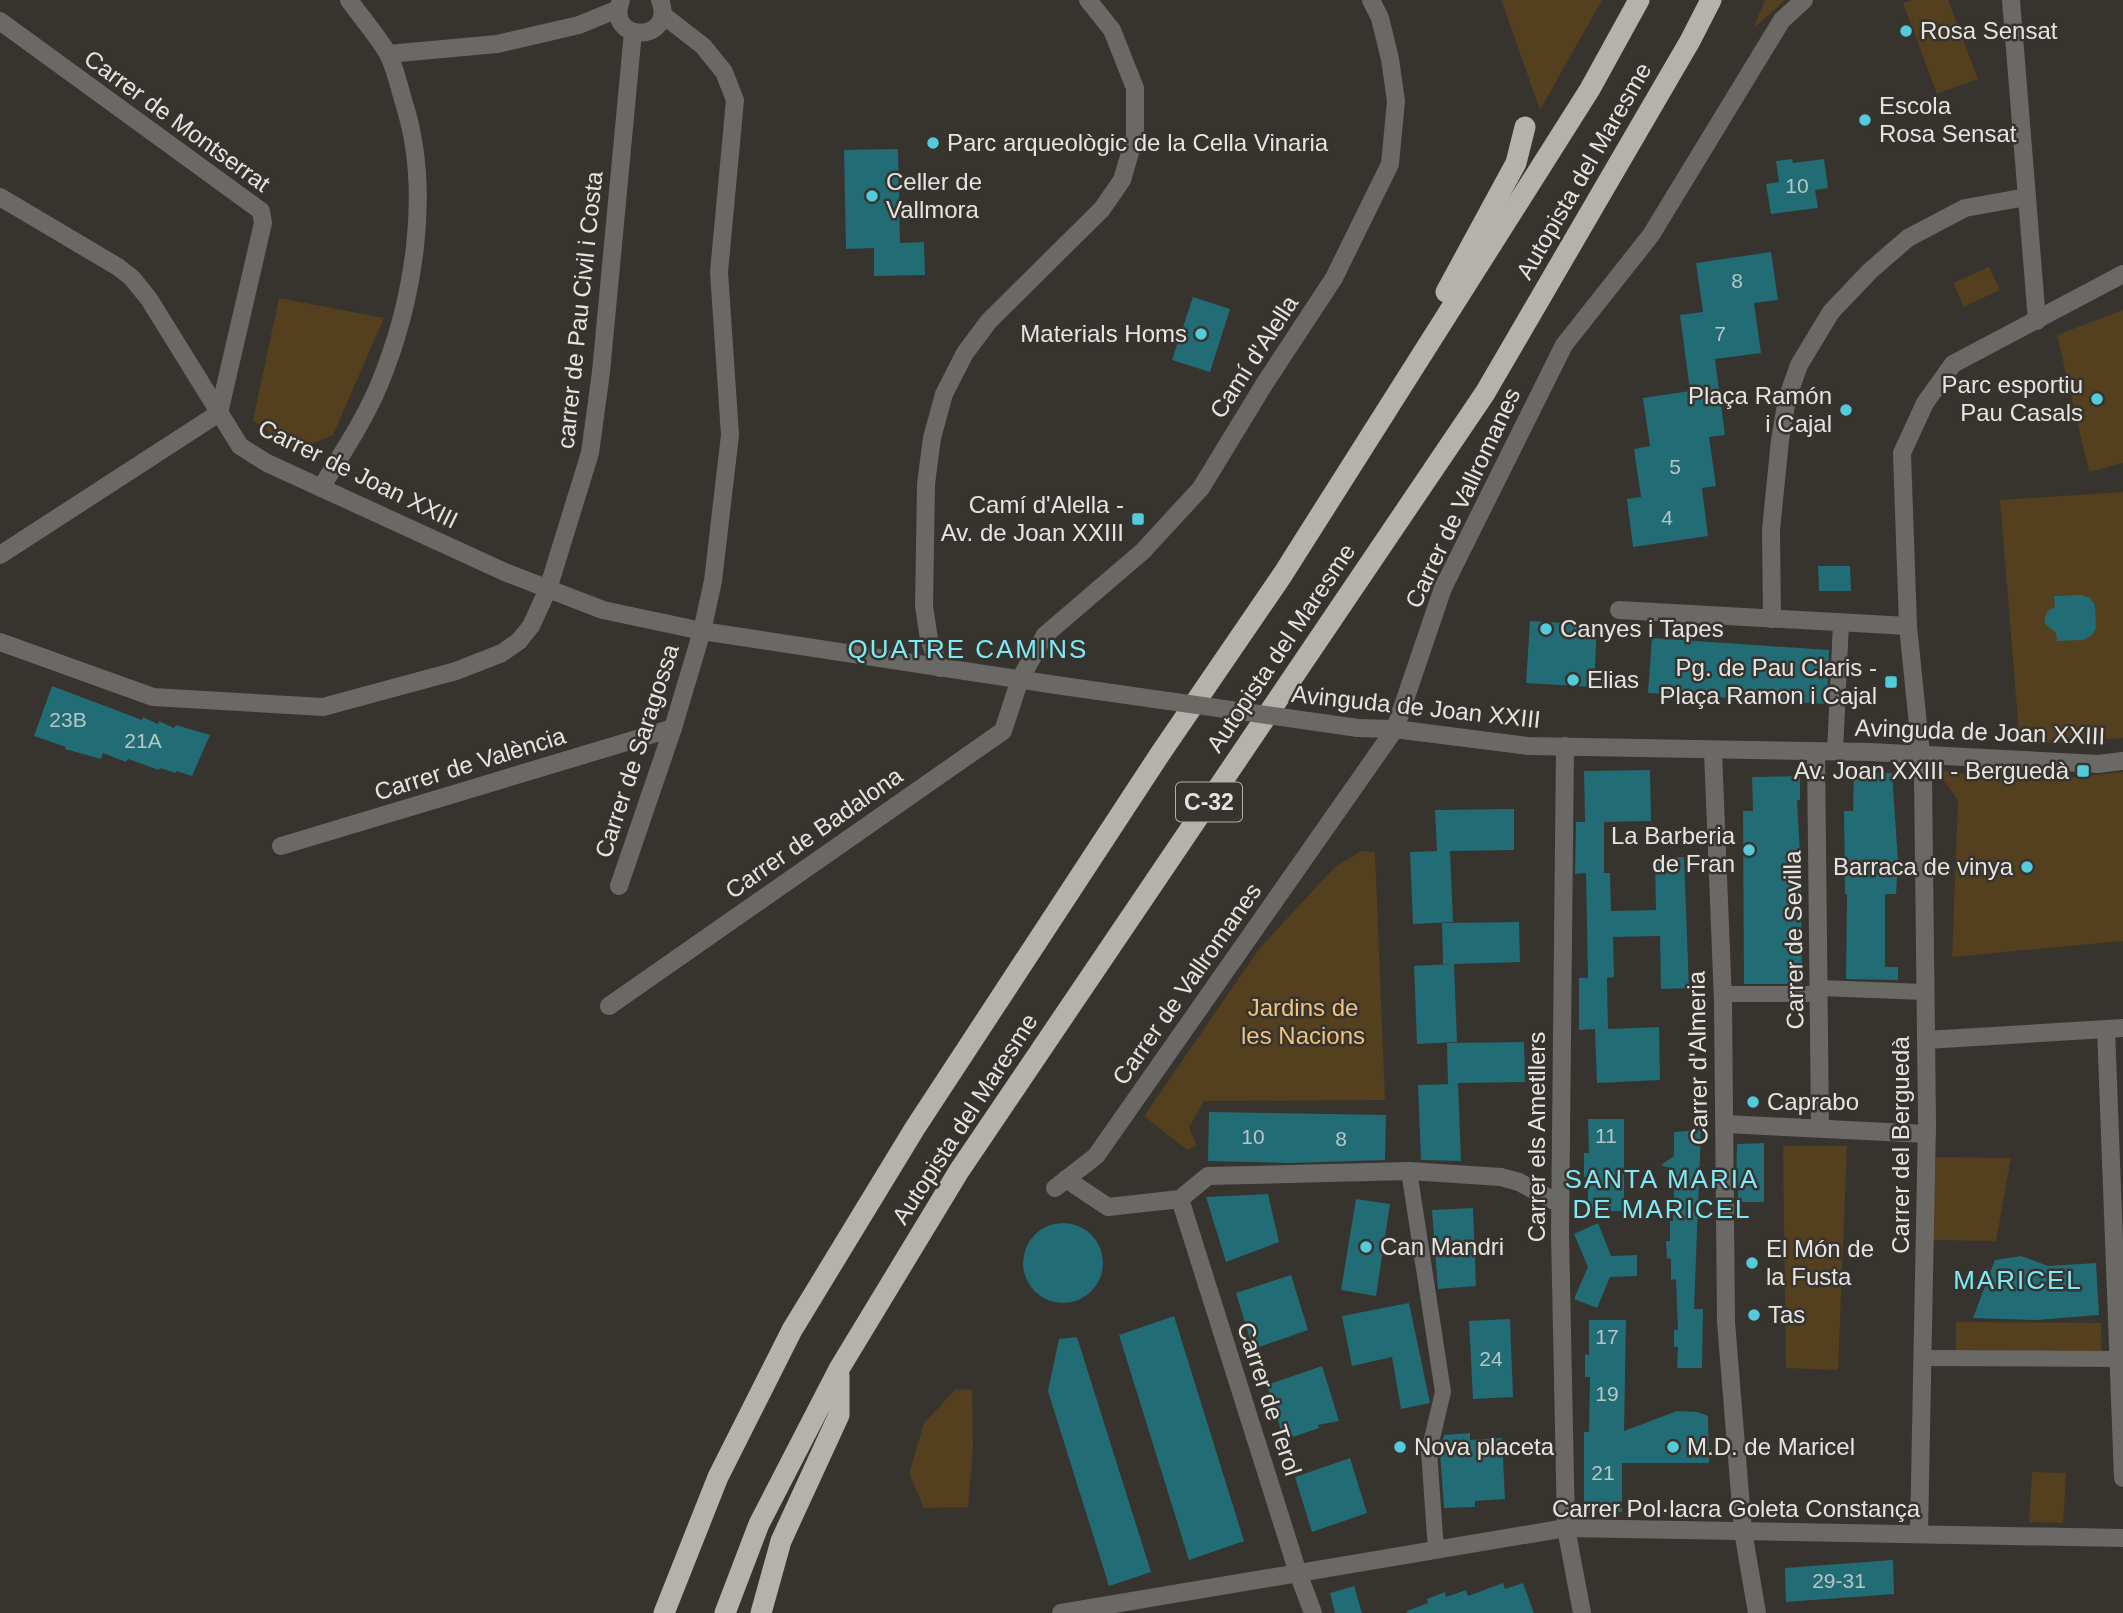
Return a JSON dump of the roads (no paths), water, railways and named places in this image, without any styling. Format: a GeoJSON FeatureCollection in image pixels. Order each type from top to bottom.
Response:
{"type":"FeatureCollection","features":[{"type":"Feature","properties":{"kind":"highway","name":"Autopista del Maresme"},"geometry":{"type":"LineString","coordinates":[[664,1613],[719,1477],[792,1330],[915,1128],[1160,754],[1283,574],[1590,89],[1639,0]]}},
{"type":"Feature","properties":{"kind":"highway","name":"Autopista del Maresme"},"geometry":{"type":"LineString","coordinates":[[725,1613],[759,1524],[839,1368],[959,1171],[1485,393],[1690,41],[1711,0]]}},
{"type":"Feature","properties":{"kind":"highway"},"geometry":{"type":"LineString","coordinates":[[1283,574],[1462,263],[1516,163],[1525,127]]}},
{"type":"Feature","properties":{"kind":"highway"},"geometry":{"type":"LineString","coordinates":[[761,1613],[781,1541],[839,1415],[839,1368]]}},
{"type":"Feature","properties":{"kind":"street"},"geometry":{"type":"LineString","coordinates":[[321,488],[377,389],[390,357],[405,303],[418,208],[417,161],[408,116],[388,54],[349,0]]}},
{"type":"Feature","properties":{"kind":"street"},"geometry":{"type":"LineString","coordinates":[[940,668],[929,639],[924,606],[926,484],[932,438],[944,394],[965,353],[989,321],[1102,209],[1122,180],[1135,136],[1135,88],[1112,30],[1088,0]]}},
{"type":"Feature","properties":{"kind":"street","name":"Camí d'Alella"},"geometry":{"type":"LineString","coordinates":[[1020,679],[1045,635],[1143,551],[1201,488],[1265,383],[1334,278],[1390,164],[1396,101],[1380,18],[1371,0]]}},
{"type":"Feature","properties":{"kind":"street","name":"Carrer de Vallromanes"},"geometry":{"type":"LineString","coordinates":[[1180,1199],[1108,1207],[1060,1184],[1096,1156],[1395,729],[1443,588],[1564,345],[1651,235],[1782,20],[1804,0]]}},
{"type":"Feature","properties":{"kind":"street"},"geometry":{"type":"LineString","coordinates":[[2011,0],[2037,321]]}},
{"type":"Feature","properties":{"kind":"street"},"geometry":{"type":"LineString","coordinates":[[388,54],[497,44],[579,25],[620,4],[621,22],[633,32],[651,31],[657,27],[662,7]]}},
{"type":"Feature","properties":{"kind":"street","name":"Carrer de Saragossa"},"geometry":{"type":"LineString","coordinates":[[619,886],[674,728],[702,631],[713,581],[730,435],[719,272],[736,100],[724,72],[703,46],[662,7]]}},
{"type":"Feature","properties":{"kind":"street","name":"Carrer de Montserrat"},"geometry":{"type":"LineString","coordinates":[[0,21],[261,211],[263,223],[219,413]]}},
{"type":"Feature","properties":{"kind":"street","name":"carrer de Pau Civil i Costa"},"geometry":{"type":"LineString","coordinates":[[0,642],[153,697],[324,707],[456,671],[502,653],[519,640],[531,626],[548,589],[590,453],[603,358],[633,32]]}},
{"type":"Feature","properties":{"kind":"street","name":"Carrer de Joan XXIII"},"geometry":{"type":"LineString","coordinates":[[0,197],[132,278],[149,299],[240,446],[267,463],[507,573],[548,589]]}},
{"type":"Feature","properties":{"kind":"street"},"geometry":{"type":"LineString","coordinates":[[1772,619],[1771,530],[1782,426],[1787,399],[1799,365],[1824,322],[1870,271],[1908,238],[1965,208],[2027,197]]}},
{"type":"Feature","properties":{"kind":"street","name":"Carrer del Berguedà"},"geometry":{"type":"LineString","coordinates":[[1919,1534],[1927,1134],[1923,756],[1908,626],[1902,453],[1925,403],[1953,364],[2123,274]]}},
{"type":"Feature","properties":{"kind":"street"},"geometry":{"type":"LineString","coordinates":[[0,555],[219,413]]}},
{"type":"Feature","properties":{"kind":"street","name":"Avinguda de Joan XXIII"},"geometry":{"type":"LineString","coordinates":[[548,589],[603,610],[702,631],[1358,728],[1395,729],[1528,746],[1835,752],[2098,764],[2123,761]]}},
{"type":"Feature","properties":{"kind":"street"},"geometry":{"type":"LineString","coordinates":[[1619,610],[1908,626]]}},
{"type":"Feature","properties":{"kind":"street"},"geometry":{"type":"LineString","coordinates":[[1835,752],[1841,623]]}},
{"type":"Feature","properties":{"kind":"street","name":"Carrer de Badalona"},"geometry":{"type":"LineString","coordinates":[[609,1006],[1003,731],[1020,679]]}},
{"type":"Feature","properties":{"kind":"street","name":"Carrer de València"},"geometry":{"type":"LineString","coordinates":[[281,846],[674,728]]}},
{"type":"Feature","properties":{"kind":"street","name":"Carrer els Ametllers"},"geometry":{"type":"LineString","coordinates":[[1565,747],[1560,1204],[1566,1528],[1582,1613]]}},
{"type":"Feature","properties":{"kind":"street","name":"Carrer d'Almeria"},"geometry":{"type":"LineString","coordinates":[[1713,751],[1723,995],[1726,1322],[1743,1531],[1757,1613]]}},
{"type":"Feature","properties":{"kind":"street","name":"Carrer de Sevilla"},"geometry":{"type":"LineString","coordinates":[[1816,752],[1820,1128]]}},
{"type":"Feature","properties":{"kind":"street"},"geometry":{"type":"LineString","coordinates":[[1723,995],[1819,991],[1925,992]]}},
{"type":"Feature","properties":{"kind":"street"},"geometry":{"type":"LineString","coordinates":[[1926,1040],[2114,1028],[2123,1478]]}},
{"type":"Feature","properties":{"kind":"street"},"geometry":{"type":"LineString","coordinates":[[1725,1124],[1927,1134]]}},
{"type":"Feature","properties":{"kind":"street"},"geometry":{"type":"LineString","coordinates":[[1409,1171],[1444,1392],[1429,1451],[1436,1550]]}},
{"type":"Feature","properties":{"kind":"street"},"geometry":{"type":"LineString","coordinates":[[1180,1199],[1209,1176],[1409,1171],[1501,1177],[1519,1182],[1560,1204]]}},
{"type":"Feature","properties":{"kind":"street","name":"Carrer de Terol"},"geometry":{"type":"LineString","coordinates":[[1180,1199],[1313,1613]]}},
{"type":"Feature","properties":{"kind":"street"},"geometry":{"type":"LineString","coordinates":[[1922,1357],[2119,1359]]}},
{"type":"Feature","properties":{"kind":"street","name":"Carrer Pol·lacra Goleta Constança"},"geometry":{"type":"LineString","coordinates":[[1061,1613],[1566,1528],[2123,1538]]}},
{"type":"Feature","properties":{"kind":"place","name":"Rosa Sensat"},"geometry":{"type":"Point","coordinates":[1906,31]}},
{"type":"Feature","properties":{"kind":"place","name":"Escola Rosa Sensat"},"geometry":{"type":"Point","coordinates":[1865,120]}},
{"type":"Feature","properties":{"kind":"place","name":"Parc arqueològic de la Cella Vinaria"},"geometry":{"type":"Point","coordinates":[933,143]}},
{"type":"Feature","properties":{"kind":"place","name":"Celler de Vallmora"},"geometry":{"type":"Point","coordinates":[872,196]}},
{"type":"Feature","properties":{"kind":"place","name":"Materials Homs"},"geometry":{"type":"Point","coordinates":[1201,334]}},
{"type":"Feature","properties":{"kind":"place","name":"Parc esportiu Pau Casals"},"geometry":{"type":"Point","coordinates":[2097,399]}},
{"type":"Feature","properties":{"kind":"place","name":"Plaça Ramón i Cajal"},"geometry":{"type":"Point","coordinates":[1846,410]}},
{"type":"Feature","properties":{"kind":"place","name":"Camí d'Alella - Av. de Joan XXIII"},"geometry":{"type":"Point","coordinates":[1138,519]}},
{"type":"Feature","properties":{"kind":"place","name":"Canyes i Tapes"},"geometry":{"type":"Point","coordinates":[1546,629]}},
{"type":"Feature","properties":{"kind":"place","name":"Elias"},"geometry":{"type":"Point","coordinates":[1573,680]}},
{"type":"Feature","properties":{"kind":"place","name":"Pg. de Pau Claris - Plaça Ramon i Cajal"},"geometry":{"type":"Point","coordinates":[1891,682]}},
{"type":"Feature","properties":{"kind":"place","name":"Av. Joan XXIII - Berguedà"},"geometry":{"type":"Point","coordinates":[2083,771]}},
{"type":"Feature","properties":{"kind":"place","name":"La Barberia de Fran"},"geometry":{"type":"Point","coordinates":[1749,850]}},
{"type":"Feature","properties":{"kind":"place","name":"Barraca de vinya"},"geometry":{"type":"Point","coordinates":[2027,867]}},
{"type":"Feature","properties":{"kind":"place","name":"Caprabo"},"geometry":{"type":"Point","coordinates":[1753,1102]}},
{"type":"Feature","properties":{"kind":"place","name":"Can Mandri"},"geometry":{"type":"Point","coordinates":[1366,1247]}},
{"type":"Feature","properties":{"kind":"place","name":"El Món de la Fusta"},"geometry":{"type":"Point","coordinates":[1752,1263]}},
{"type":"Feature","properties":{"kind":"place","name":"Tas"},"geometry":{"type":"Point","coordinates":[1754,1315]}},
{"type":"Feature","properties":{"kind":"place","name":"Nova placeta"},"geometry":{"type":"Point","coordinates":[1400,1447]}},
{"type":"Feature","properties":{"kind":"place","name":"M.D. de Maricel"},"geometry":{"type":"Point","coordinates":[1673,1447]}},
{"type":"Feature","properties":{"kind":"district","name":"QUATRE CAMINS"},"geometry":{"type":"Point","coordinates":[968,649]}},
{"type":"Feature","properties":{"kind":"district","name":"SANTA MARIA DE MARICEL"},"geometry":{"type":"Point","coordinates":[1662,1194]}},
{"type":"Feature","properties":{"kind":"district","name":"MARICEL"},"geometry":{"type":"Point","coordinates":[2018,1280]}},
{"type":"Feature","properties":{"kind":"park label","name":"Jardins de les Nacions"},"geometry":{"type":"Point","coordinates":[1303,1022]}}]}
